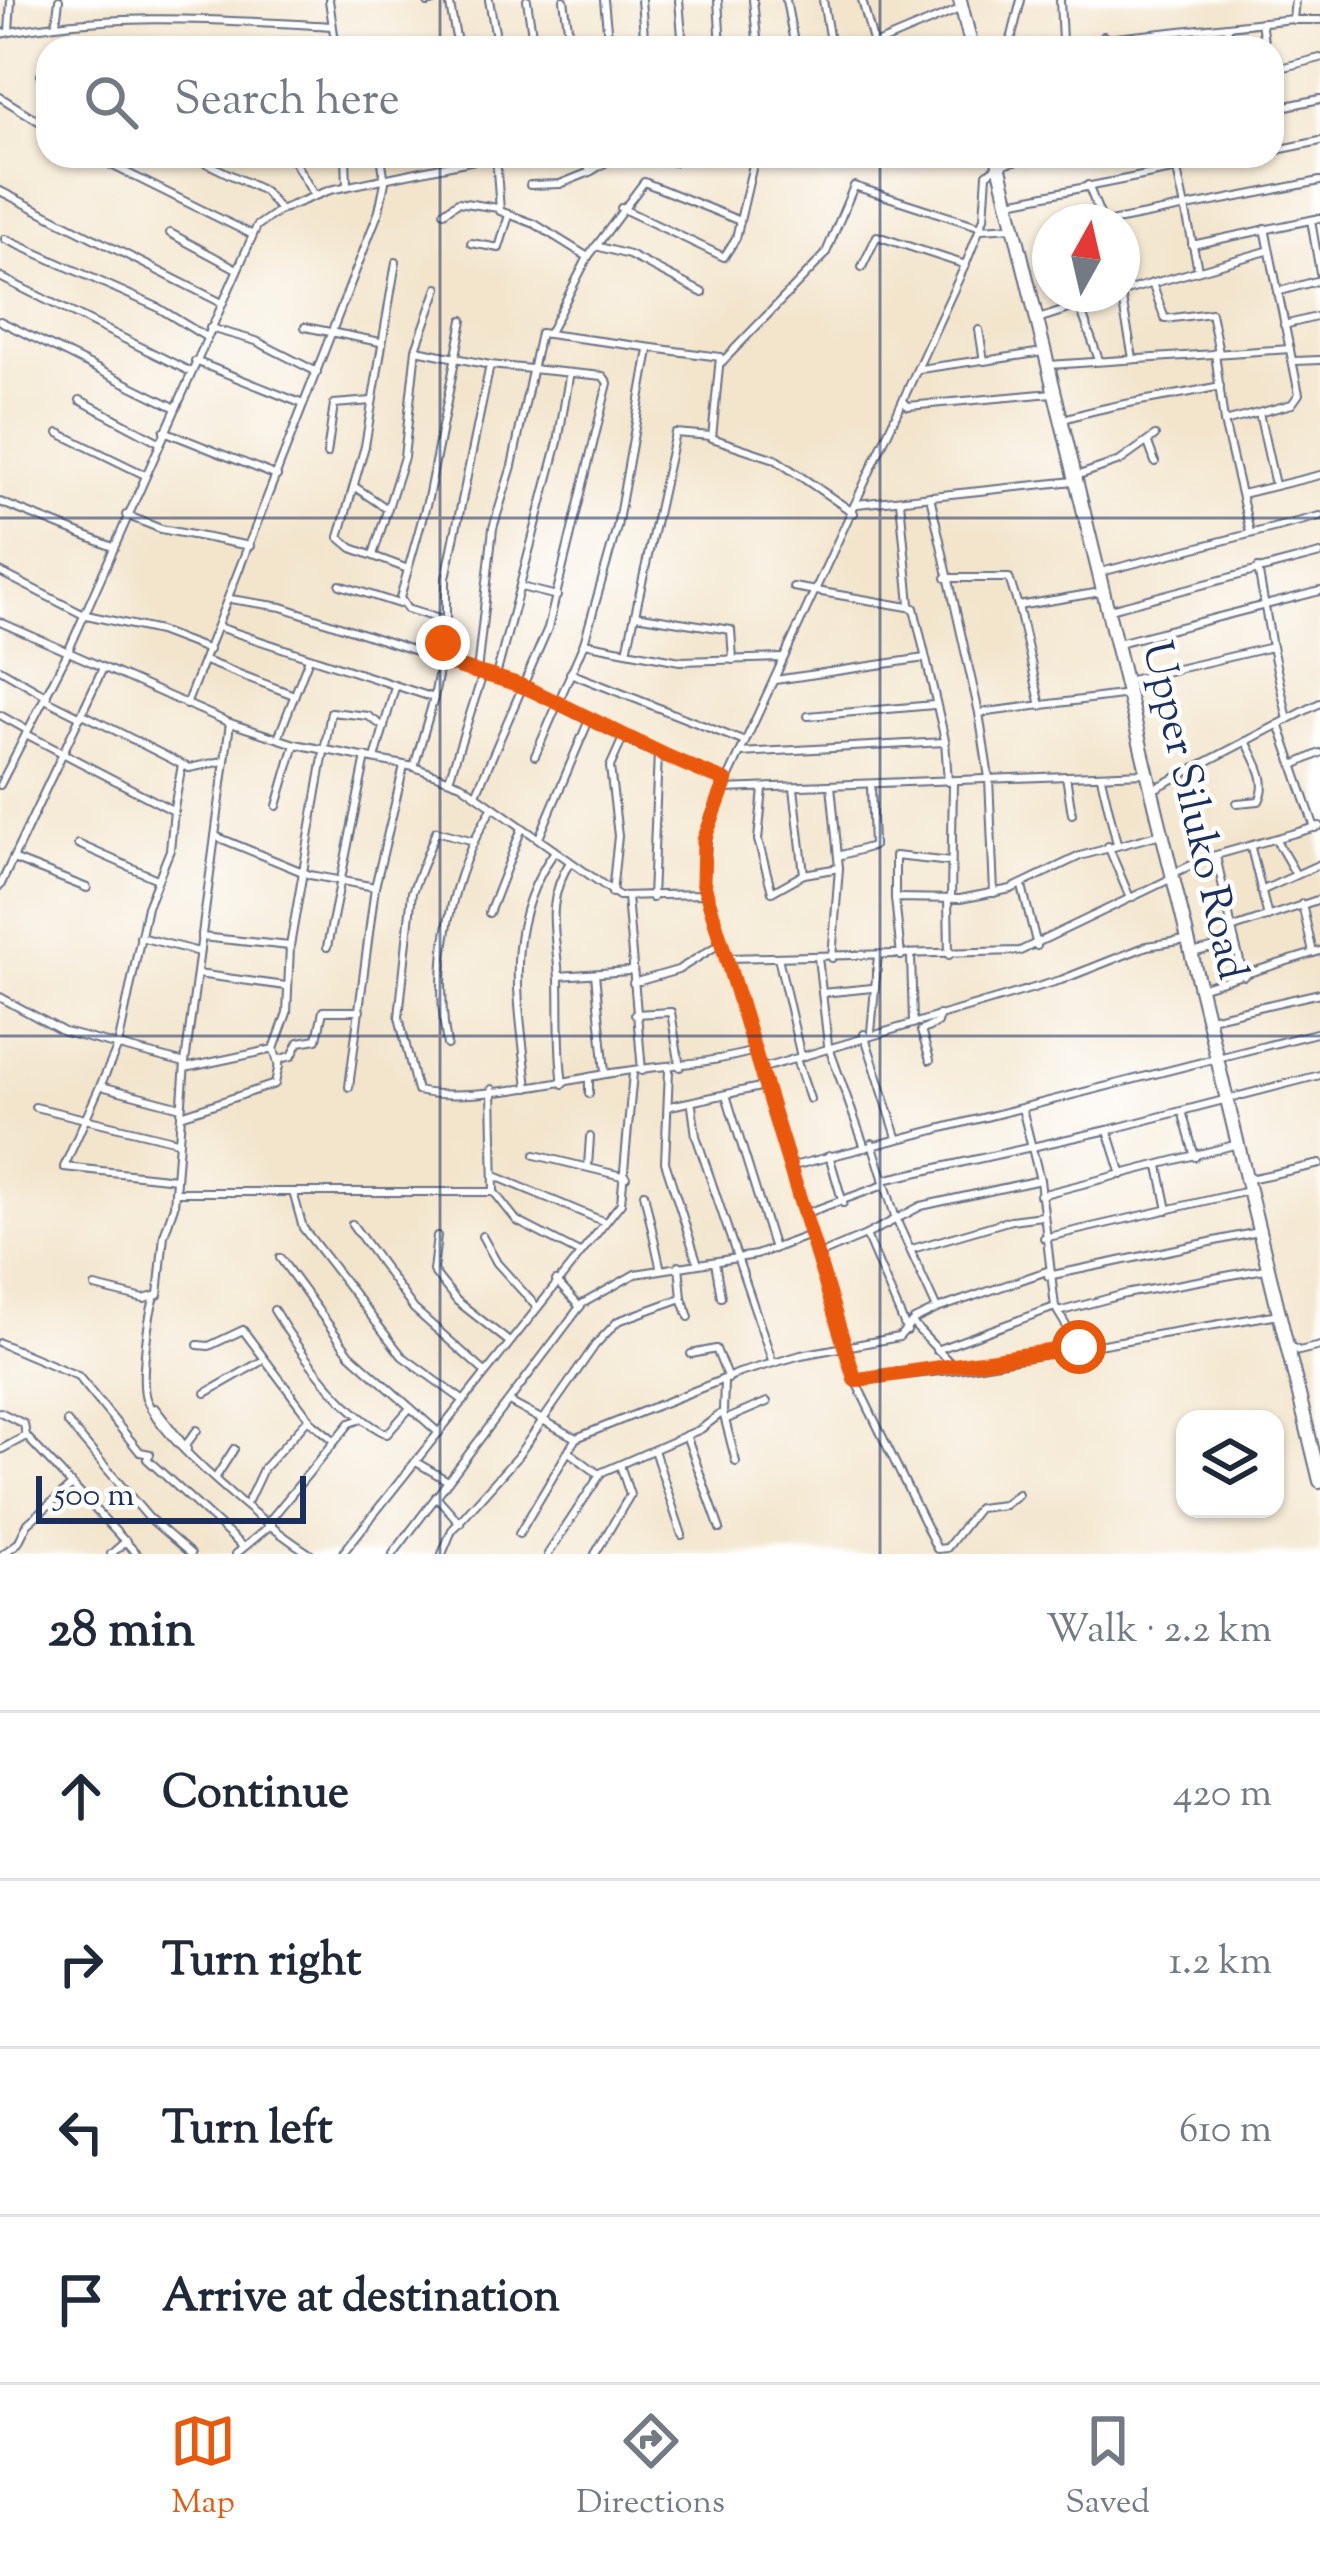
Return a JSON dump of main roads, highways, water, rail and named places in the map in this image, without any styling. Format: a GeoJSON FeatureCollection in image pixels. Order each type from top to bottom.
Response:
{"type":"FeatureCollection","features":[{"type":"Feature","properties":{"kind":"main road","name":"Upper Siluko Road"},"geometry":{"type":"LineString","coordinates":[[1000,168],[1320,1481]]}}]}
